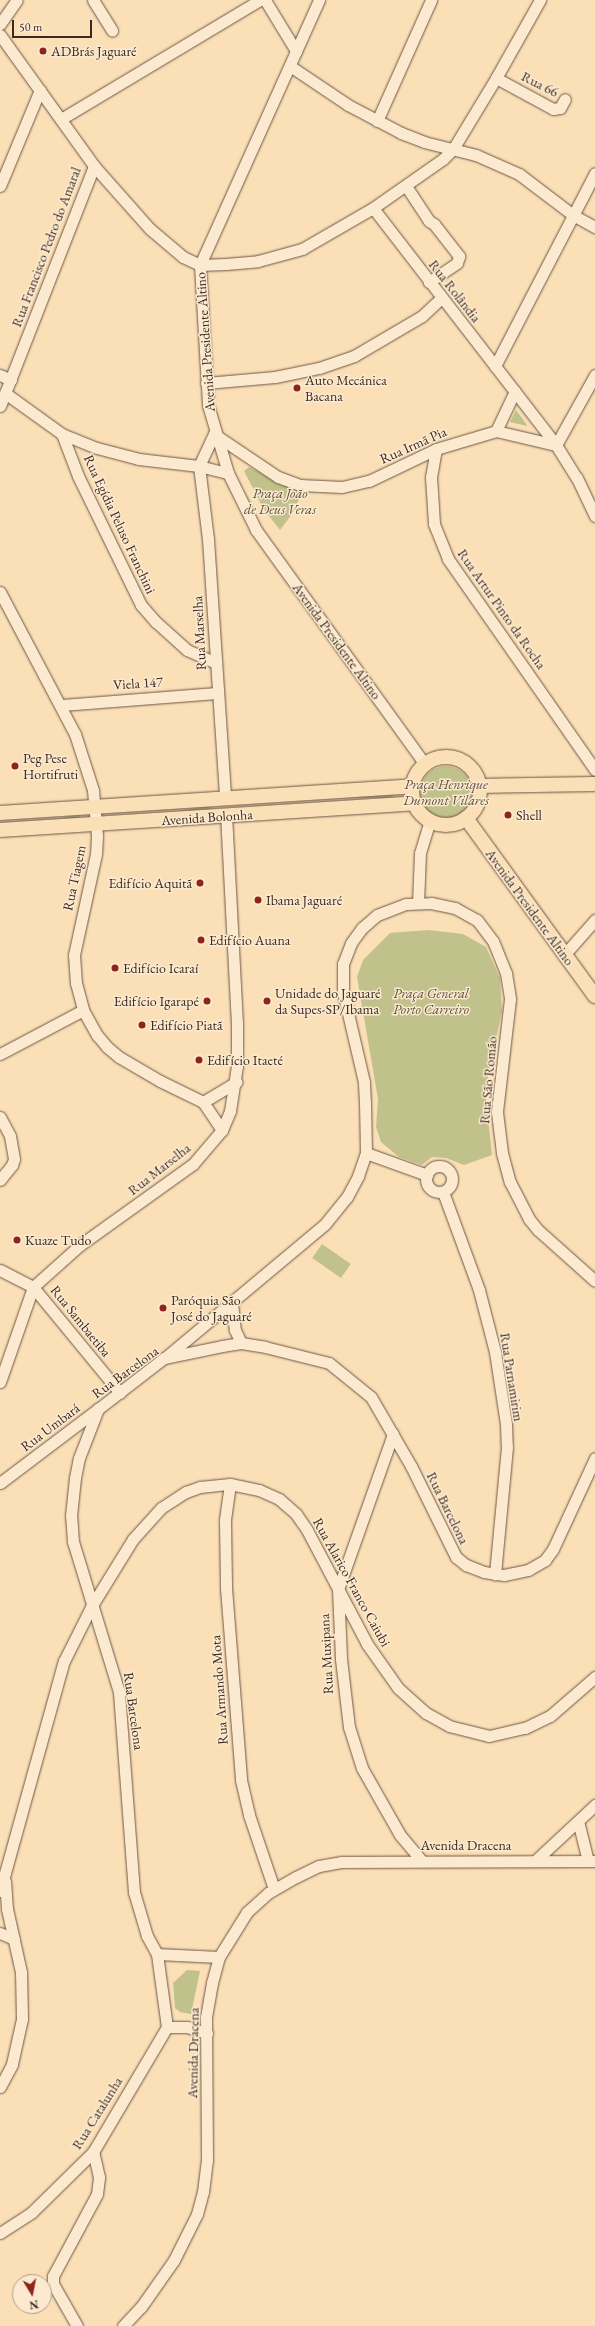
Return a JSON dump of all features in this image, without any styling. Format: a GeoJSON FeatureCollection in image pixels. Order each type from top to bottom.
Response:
{"type":"FeatureCollection","features":[{"type":"Feature","properties":{"kind":"main road"},"geometry":{"type":"LineString","coordinates":[[445,757],[459,760],[474,773],[479,786],[477,804],[466,818],[448,824],[430,821],[421,813],[414,803],[413,786],[415,778],[425,764],[445,757]]}},
{"type":"Feature","properties":{"kind":"main road"},"geometry":{"type":"LineString","coordinates":[[479,786],[595,784]]}},
{"type":"Feature","properties":{"kind":"main road","name":"Avenida Bolonha"},"geometry":{"type":"LineString","coordinates":[[0,813],[413,786]]}},
{"type":"Feature","properties":{"kind":"main road","name":"Avenida Bolonha"},"geometry":{"type":"LineString","coordinates":[[0,830],[414,803]]}},
{"type":"Feature","properties":{"kind":"main road","name":"Avenida Presidente Altino"},"geometry":{"type":"LineString","coordinates":[[466,818],[595,996]]}},
{"type":"Feature","properties":{"kind":"street"},"geometry":{"type":"LineString","coordinates":[[0,24],[16,0]]}},
{"type":"Feature","properties":{"kind":"street"},"geometry":{"type":"LineString","coordinates":[[61,119],[260,0]]}},
{"type":"Feature","properties":{"kind":"street"},"geometry":{"type":"LineString","coordinates":[[265,0],[296,50]]}},
{"type":"Feature","properties":{"kind":"street","name":"Avenida Presidente Altino"},"geometry":{"type":"LineString","coordinates":[[319,0],[200,264],[208,405],[214,434],[228,473],[256,530],[425,764]]}},
{"type":"Feature","properties":{"kind":"street"},"geometry":{"type":"LineString","coordinates":[[376,121],[430,0]]}},
{"type":"Feature","properties":{"kind":"street"},"geometry":{"type":"LineString","coordinates":[[0,35],[94,166],[150,229],[171,249],[200,264],[258,260],[302,249],[373,208],[406,186],[453,149],[496,78],[540,0]]}},
{"type":"Feature","properties":{"kind":"street"},"geometry":{"type":"LineString","coordinates":[[94,1],[112,30]]}},
{"type":"Feature","properties":{"kind":"street"},"geometry":{"type":"LineString","coordinates":[[290,66],[319,88],[376,121],[424,142],[476,155],[519,174],[572,215],[595,227]]}},
{"type":"Feature","properties":{"kind":"street","name":"Rua 66"},"geometry":{"type":"LineString","coordinates":[[496,78],[553,109],[560,108],[565,99]]}},
{"type":"Feature","properties":{"kind":"street"},"geometry":{"type":"LineString","coordinates":[[0,186],[40,90]]}},
{"type":"Feature","properties":{"kind":"street","name":"Rua Francisco Pedro do Amaral"},"geometry":{"type":"LineString","coordinates":[[0,406],[94,166]]}},
{"type":"Feature","properties":{"kind":"street"},"geometry":{"type":"LineString","coordinates":[[495,366],[595,173]]}},
{"type":"Feature","properties":{"kind":"street"},"geometry":{"type":"LineString","coordinates":[[406,186],[429,221],[434,224],[459,256],[457,263],[429,282]]}},
{"type":"Feature","properties":{"kind":"street","name":"Rua Rolândia"},"geometry":{"type":"LineString","coordinates":[[373,208],[556,445]]}},
{"type":"Feature","properties":{"kind":"street"},"geometry":{"type":"LineString","coordinates":[[206,383],[275,377],[319,368],[354,356],[422,316],[441,298]]}},
{"type":"Feature","properties":{"kind":"street"},"geometry":{"type":"LineString","coordinates":[[0,375],[11,380]]}},
{"type":"Feature","properties":{"kind":"street"},"geometry":{"type":"LineString","coordinates":[[556,445],[595,375]]}},
{"type":"Feature","properties":{"kind":"street"},"geometry":{"type":"LineString","coordinates":[[515,392],[496,430],[556,445],[577,478],[595,516]]}},
{"type":"Feature","properties":{"kind":"street"},"geometry":{"type":"LineString","coordinates":[[5,393],[62,434],[125,456],[199,466],[228,473]]}},
{"type":"Feature","properties":{"kind":"street","name":"Rua Irmã Pia"},"geometry":{"type":"LineString","coordinates":[[214,434],[278,477],[300,485],[342,487],[369,481],[436,449],[496,430]]}},
{"type":"Feature","properties":{"kind":"street","name":"Rua Egídia Peluso Franchini"},"geometry":{"type":"LineString","coordinates":[[62,434],[78,476],[141,605],[156,622],[187,650],[216,663]]}},
{"type":"Feature","properties":{"kind":"street"},"geometry":{"type":"LineString","coordinates":[[199,466],[214,434]]}},
{"type":"Feature","properties":{"kind":"street","name":"Rua Artur Pinto da Rocha"},"geometry":{"type":"LineString","coordinates":[[436,449],[431,477],[434,524],[448,559],[595,770]]}},
{"type":"Feature","properties":{"kind":"street","name":"Rua Marselha"},"geometry":{"type":"LineString","coordinates":[[199,466],[207,519],[225,798]]}},
{"type":"Feature","properties":{"kind":"street","name":"Rua Tiagem"},"geometry":{"type":"LineString","coordinates":[[0,592],[61,705],[85,760],[94,806],[97,836],[91,883],[74,955],[76,983],[83,1010],[97,1035],[119,1057],[203,1102],[222,1130]]}},
{"type":"Feature","properties":{"kind":"street","name":"Viela 147"},"geometry":{"type":"LineString","coordinates":[[61,705],[218,693]]}},
{"type":"Feature","properties":{"kind":"street","name":"Rua Marselha"},"geometry":{"type":"LineString","coordinates":[[0,1382],[33,1287],[81,1244],[193,1164],[222,1130],[230,1112],[236,1082],[237,1024],[226,815]]}},
{"type":"Feature","properties":{"kind":"street"},"geometry":{"type":"LineString","coordinates":[[164,1358],[232,1303],[333,1216],[358,1176],[366,1153],[364,1082],[343,992],[343,964],[356,935],[376,916],[397,906],[418,903],[420,853],[430,821]]}},
{"type":"Feature","properties":{"kind":"street","name":"Rua São Romão"},"geometry":{"type":"LineString","coordinates":[[418,903],[455,908],[477,920],[493,941],[506,973],[509,1016],[497,1117],[502,1153],[510,1182],[529,1219],[538,1230],[595,1281]]}},
{"type":"Feature","properties":{"kind":"street"},"geometry":{"type":"LineString","coordinates":[[564,955],[595,920]]}},
{"type":"Feature","properties":{"kind":"street"},"geometry":{"type":"LineString","coordinates":[[0,1054],[83,1010]]}},
{"type":"Feature","properties":{"kind":"street"},"geometry":{"type":"LineString","coordinates":[[203,1102],[236,1082]]}},
{"type":"Feature","properties":{"kind":"street"},"geometry":{"type":"LineString","coordinates":[[0,1116],[10,1136],[13,1152],[12,1165],[2,1175]]}},
{"type":"Feature","properties":{"kind":"street"},"geometry":{"type":"LineString","coordinates":[[366,1153],[427,1175]]}},
{"type":"Feature","properties":{"kind":"street"},"geometry":{"type":"LineString","coordinates":[[434,1167],[448,1169],[452,1182],[449,1188],[443,1192],[430,1188],[427,1175],[434,1167]]}},
{"type":"Feature","properties":{"kind":"street","name":"Rua Parnamirim"},"geometry":{"type":"LineString","coordinates":[[443,1192],[479,1290],[495,1352],[506,1424],[507,1447],[495,1574]]}},
{"type":"Feature","properties":{"kind":"street"},"geometry":{"type":"LineString","coordinates":[[0,1270],[33,1287]]}},
{"type":"Feature","properties":{"kind":"street","name":"Rua Sambaetiba"},"geometry":{"type":"LineString","coordinates":[[33,1287],[120,1393]]}},
{"type":"Feature","properties":{"kind":"street"},"geometry":{"type":"LineString","coordinates":[[232,1303],[234,1330],[241,1343]]}},
{"type":"Feature","properties":{"kind":"street","name":"Rua Barcelona"},"geometry":{"type":"LineString","coordinates":[[157,1954],[147,1936],[134,1892],[124,1740],[119,1692],[111,1663],[91,1607],[75,1555],[71,1516],[79,1458],[98,1409],[164,1358],[241,1343],[287,1351],[329,1363],[353,1380],[371,1397],[393,1434],[456,1557],[466,1565],[495,1574],[517,1573],[537,1566],[545,1560],[553,1550],[595,1458]]}},
{"type":"Feature","properties":{"kind":"street","name":"Rua Umbará"},"geometry":{"type":"LineString","coordinates":[[0,1483],[98,1409]]}},
{"type":"Feature","properties":{"kind":"street","name":"Rua Muxipana"},"geometry":{"type":"LineString","coordinates":[[393,1434],[338,1589],[344,1699],[353,1741],[367,1779],[400,1835],[422,1861]]}},
{"type":"Feature","properties":{"kind":"street","name":"Rua Alarico Franco Caiubi"},"geometry":{"type":"LineString","coordinates":[[0,1891],[64,1661],[91,1607],[133,1540],[161,1508],[186,1492],[200,1487],[230,1484],[259,1490],[272,1496],[296,1514],[318,1548],[367,1644],[404,1695],[426,1713],[449,1726],[489,1736],[525,1728],[550,1716],[595,1677]]}},
{"type":"Feature","properties":{"kind":"street","name":"Rua Armando Mota"},"geometry":{"type":"LineString","coordinates":[[230,1484],[225,1521],[226,1588],[241,1780],[249,1815],[274,1889]]}},
{"type":"Feature","properties":{"kind":"street"},"geometry":{"type":"LineString","coordinates":[[536,1860],[595,1805]]}},
{"type":"Feature","properties":{"kind":"street"},"geometry":{"type":"LineString","coordinates":[[578,1821],[592,1861]]}},
{"type":"Feature","properties":{"kind":"street","name":"Avenida Dracena"},"geometry":{"type":"LineString","coordinates":[[123,2326],[141,2307],[174,2260],[189,2234],[203,2192],[207,2160],[207,2033],[212,1983],[219,1957],[247,1912],[274,1889],[318,1866],[362,1860],[592,1861]]}},
{"type":"Feature","properties":{"kind":"street"},"geometry":{"type":"LineString","coordinates":[[0,2087],[12,2064],[22,2019],[21,1972],[7,1908],[4,1873]]}},
{"type":"Feature","properties":{"kind":"street"},"geometry":{"type":"LineString","coordinates":[[0,1933],[14,1939]]}},
{"type":"Feature","properties":{"kind":"street"},"geometry":{"type":"LineString","coordinates":[[207,2033],[186,2027],[167,2027],[157,1954],[219,1957]]}},
{"type":"Feature","properties":{"kind":"street","name":"Rua Catalunha"},"geometry":{"type":"LineString","coordinates":[[0,2232],[32,2212],[93,2152],[167,2027]]}},
{"type":"Feature","properties":{"kind":"street"},"geometry":{"type":"LineString","coordinates":[[78,2326],[54,2284],[53,2276],[97,2194],[99,2177],[93,2152]]}},
{"type":"Feature","properties":{"kind":"green space"},"geometry":{"type":"Polygon","coordinates":[[[516,410],[527,425],[527,426],[510,422],[516,410]]]}},
{"type":"Feature","properties":{"kind":"green space","name":"Praça João de Deus Veras"},"geometry":{"type":"Polygon","coordinates":[[[249,467],[291,488],[303,491],[292,514],[280,530],[263,508],[244,471],[249,467]]]}},
{"type":"Feature","properties":{"kind":"green space","name":"Praça Henrique Dumont Vilares"},"geometry":{"type":"Polygon","coordinates":[[[446,766],[456,768],[464,774],[470,782],[472,792],[470,802],[464,810],[456,816],[446,818],[436,816],[428,810],[422,802],[420,792],[422,782],[428,774],[436,768],[446,766]]]}},
{"type":"Feature","properties":{"kind":"green space"},"geometry":{"type":"Polygon","coordinates":[[[239,794],[393,794],[393,798],[239,798],[239,794]]]}},
{"type":"Feature","properties":{"kind":"green space"},"geometry":{"type":"Polygon","coordinates":[[[210,805],[211,810],[122,827],[121,822],[210,805]]]}},
{"type":"Feature","properties":{"kind":"green space"},"geometry":{"type":"Polygon","coordinates":[[[79,814],[80,818],[10,835],[9,831],[79,814]]]}},
{"type":"Feature","properties":{"kind":"green space","name":"Praça General Porto Carreiro"},"geometry":{"type":"Polygon","coordinates":[[[428,930],[463,934],[486,947],[500,978],[502,1011],[485,1090],[492,1155],[464,1165],[446,1158],[432,1157],[422,1165],[399,1157],[381,1142],[376,1127],[378,1099],[357,977],[363,960],[390,933],[428,930]]]}},
{"type":"Feature","properties":{"kind":"green space"},"geometry":{"type":"Polygon","coordinates":[[[322,1244],[351,1264],[341,1278],[312,1258],[322,1244]]]}},
{"type":"Feature","properties":{"kind":"green space"},"geometry":{"type":"Polygon","coordinates":[[[187,1970],[200,1971],[191,2014],[180,2012],[175,2008],[173,1983],[187,1970]]]}},
{"type":"Feature","properties":{"kind":"place","name":"ADBrás Jaguaré"},"geometry":{"type":"Point","coordinates":[43,51]}},
{"type":"Feature","properties":{"kind":"place","name":"Auto Mecánica Bacana"},"geometry":{"type":"Point","coordinates":[297,388]}},
{"type":"Feature","properties":{"kind":"place","name":"Peg Pese Hortifruti"},"geometry":{"type":"Point","coordinates":[15,766]}},
{"type":"Feature","properties":{"kind":"place","name":"Shell"},"geometry":{"type":"Point","coordinates":[508,815]}},
{"type":"Feature","properties":{"kind":"place","name":"Edifício Aquitã"},"geometry":{"type":"Point","coordinates":[200,883]}},
{"type":"Feature","properties":{"kind":"place","name":"Ibama Jaguaré"},"geometry":{"type":"Point","coordinates":[258,900]}},
{"type":"Feature","properties":{"kind":"place","name":"Edifício Auana"},"geometry":{"type":"Point","coordinates":[201,940]}},
{"type":"Feature","properties":{"kind":"place","name":"Edifício Icaraí"},"geometry":{"type":"Point","coordinates":[115,968]}},
{"type":"Feature","properties":{"kind":"place","name":"Edifício Igarapé"},"geometry":{"type":"Point","coordinates":[207,1001]}},
{"type":"Feature","properties":{"kind":"place","name":"Unidade do Jaguaré da Supes-SP/Ibama"},"geometry":{"type":"Point","coordinates":[267,1001]}},
{"type":"Feature","properties":{"kind":"place","name":"Edifício Piatã"},"geometry":{"type":"Point","coordinates":[142,1025]}},
{"type":"Feature","properties":{"kind":"place","name":"Edifício Itaeté"},"geometry":{"type":"Point","coordinates":[199,1060]}},
{"type":"Feature","properties":{"kind":"place","name":"Kuaze Tudo"},"geometry":{"type":"Point","coordinates":[17,1240]}},
{"type":"Feature","properties":{"kind":"place","name":"Paróquia São José do Jaguaré"},"geometry":{"type":"Point","coordinates":[163,1308]}}]}
